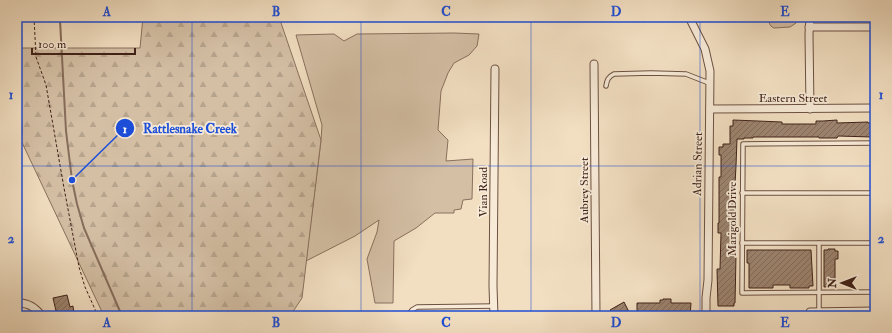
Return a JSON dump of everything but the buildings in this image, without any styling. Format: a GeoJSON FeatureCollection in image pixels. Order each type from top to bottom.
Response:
{"type":"FeatureCollection","features":[{"type":"Feature","properties":{"kind":"street","name":"Adrian Street"},"geometry":{"type":"LineString","coordinates":[[689,17],[705,49],[710,71],[708,280],[706,316]]}},
{"type":"Feature","properties":{"kind":"street"},"geometry":{"type":"LineString","coordinates":[[810,17],[810,109]]}},
{"type":"Feature","properties":{"kind":"street"},"geometry":{"type":"LineString","coordinates":[[809,27],[875,27]]}},
{"type":"Feature","properties":{"kind":"street","name":"Aubrey Street"},"geometry":{"type":"LineString","coordinates":[[594,64],[596,316]]}},
{"type":"Feature","properties":{"kind":"street","name":"Vian Road"},"geometry":{"type":"LineString","coordinates":[[494,316],[495,69]]}},
{"type":"Feature","properties":{"kind":"street"},"geometry":{"type":"LineString","coordinates":[[17,100],[18,134]]}},
{"type":"Feature","properties":{"kind":"street","name":"Eastern Street"},"geometry":{"type":"LineString","coordinates":[[710,109],[875,108]]}},
{"type":"Feature","properties":{"kind":"street"},"geometry":{"type":"LineString","coordinates":[[17,302],[28,304],[38,310],[42,316]]}},
{"type":"Feature","properties":{"kind":"street"},"geometry":{"type":"LineString","coordinates":[[810,314],[819,312],[875,311]]}},
{"type":"Feature","properties":{"kind":"lane"},"geometry":{"type":"LineString","coordinates":[[606,86],[609,76],[614,74],[650,73],[686,74],[710,84]]}},
{"type":"Feature","properties":{"kind":"lane","name":"Marigold Drive"},"geometry":{"type":"LineString","coordinates":[[819,293],[742,293],[743,144],[875,143]]}},
{"type":"Feature","properties":{"kind":"lane"},"geometry":{"type":"LineString","coordinates":[[742,193],[875,193]]}},
{"type":"Feature","properties":{"kind":"lane"},"geometry":{"type":"LineString","coordinates":[[742,243],[875,243]]}},
{"type":"Feature","properties":{"kind":"lane"},"geometry":{"type":"LineString","coordinates":[[819,243],[819,312]]}},
{"type":"Feature","properties":{"kind":"lane"},"geometry":{"type":"LineString","coordinates":[[819,293],[875,292]]}},
{"type":"Feature","properties":{"kind":"lane"},"geometry":{"type":"LineString","coordinates":[[408,316],[412,310],[417,307],[494,306]]}},
{"type":"Feature","properties":{"kind":"path"},"geometry":{"type":"LineString","coordinates":[[34,17],[36,57],[46,85],[79,267],[85,287],[98,316]]}},
{"type":"Feature","properties":{"kind":"green space"},"geometry":{"type":"Polygon","coordinates":[[[143,17],[279,17],[321,140],[302,298],[290,316],[104,316],[18,134],[19,48],[140,48],[143,17]]]}},
{"type":"Feature","properties":{"kind":"green space"},"geometry":{"type":"Polygon","coordinates":[[[770,17],[795,17],[796,23],[790,27],[774,28],[769,23],[770,17]]]}},
{"type":"Feature","properties":{"kind":"green space"},"geometry":{"type":"Polygon","coordinates":[[[334,34],[344,41],[357,34],[479,34],[477,46],[469,55],[454,63],[448,73],[441,91],[438,130],[448,140],[446,161],[473,159],[472,199],[463,200],[461,209],[454,210],[454,213],[435,213],[416,228],[394,241],[393,303],[375,303],[367,259],[377,232],[379,220],[355,236],[306,261],[322,125],[296,35],[334,34]]]}},
{"type":"Feature","properties":{"kind":"waterway"},"geometry":{"type":"LineString","coordinates":[[46,17],[60,20],[66,131],[72,180],[77,204],[84,228],[122,316]]}},
{"type":"Feature","properties":{"kind":"place","name":"Rattlesnake Creek"},"geometry":{"type":"Point","coordinates":[72,180]}}]}
